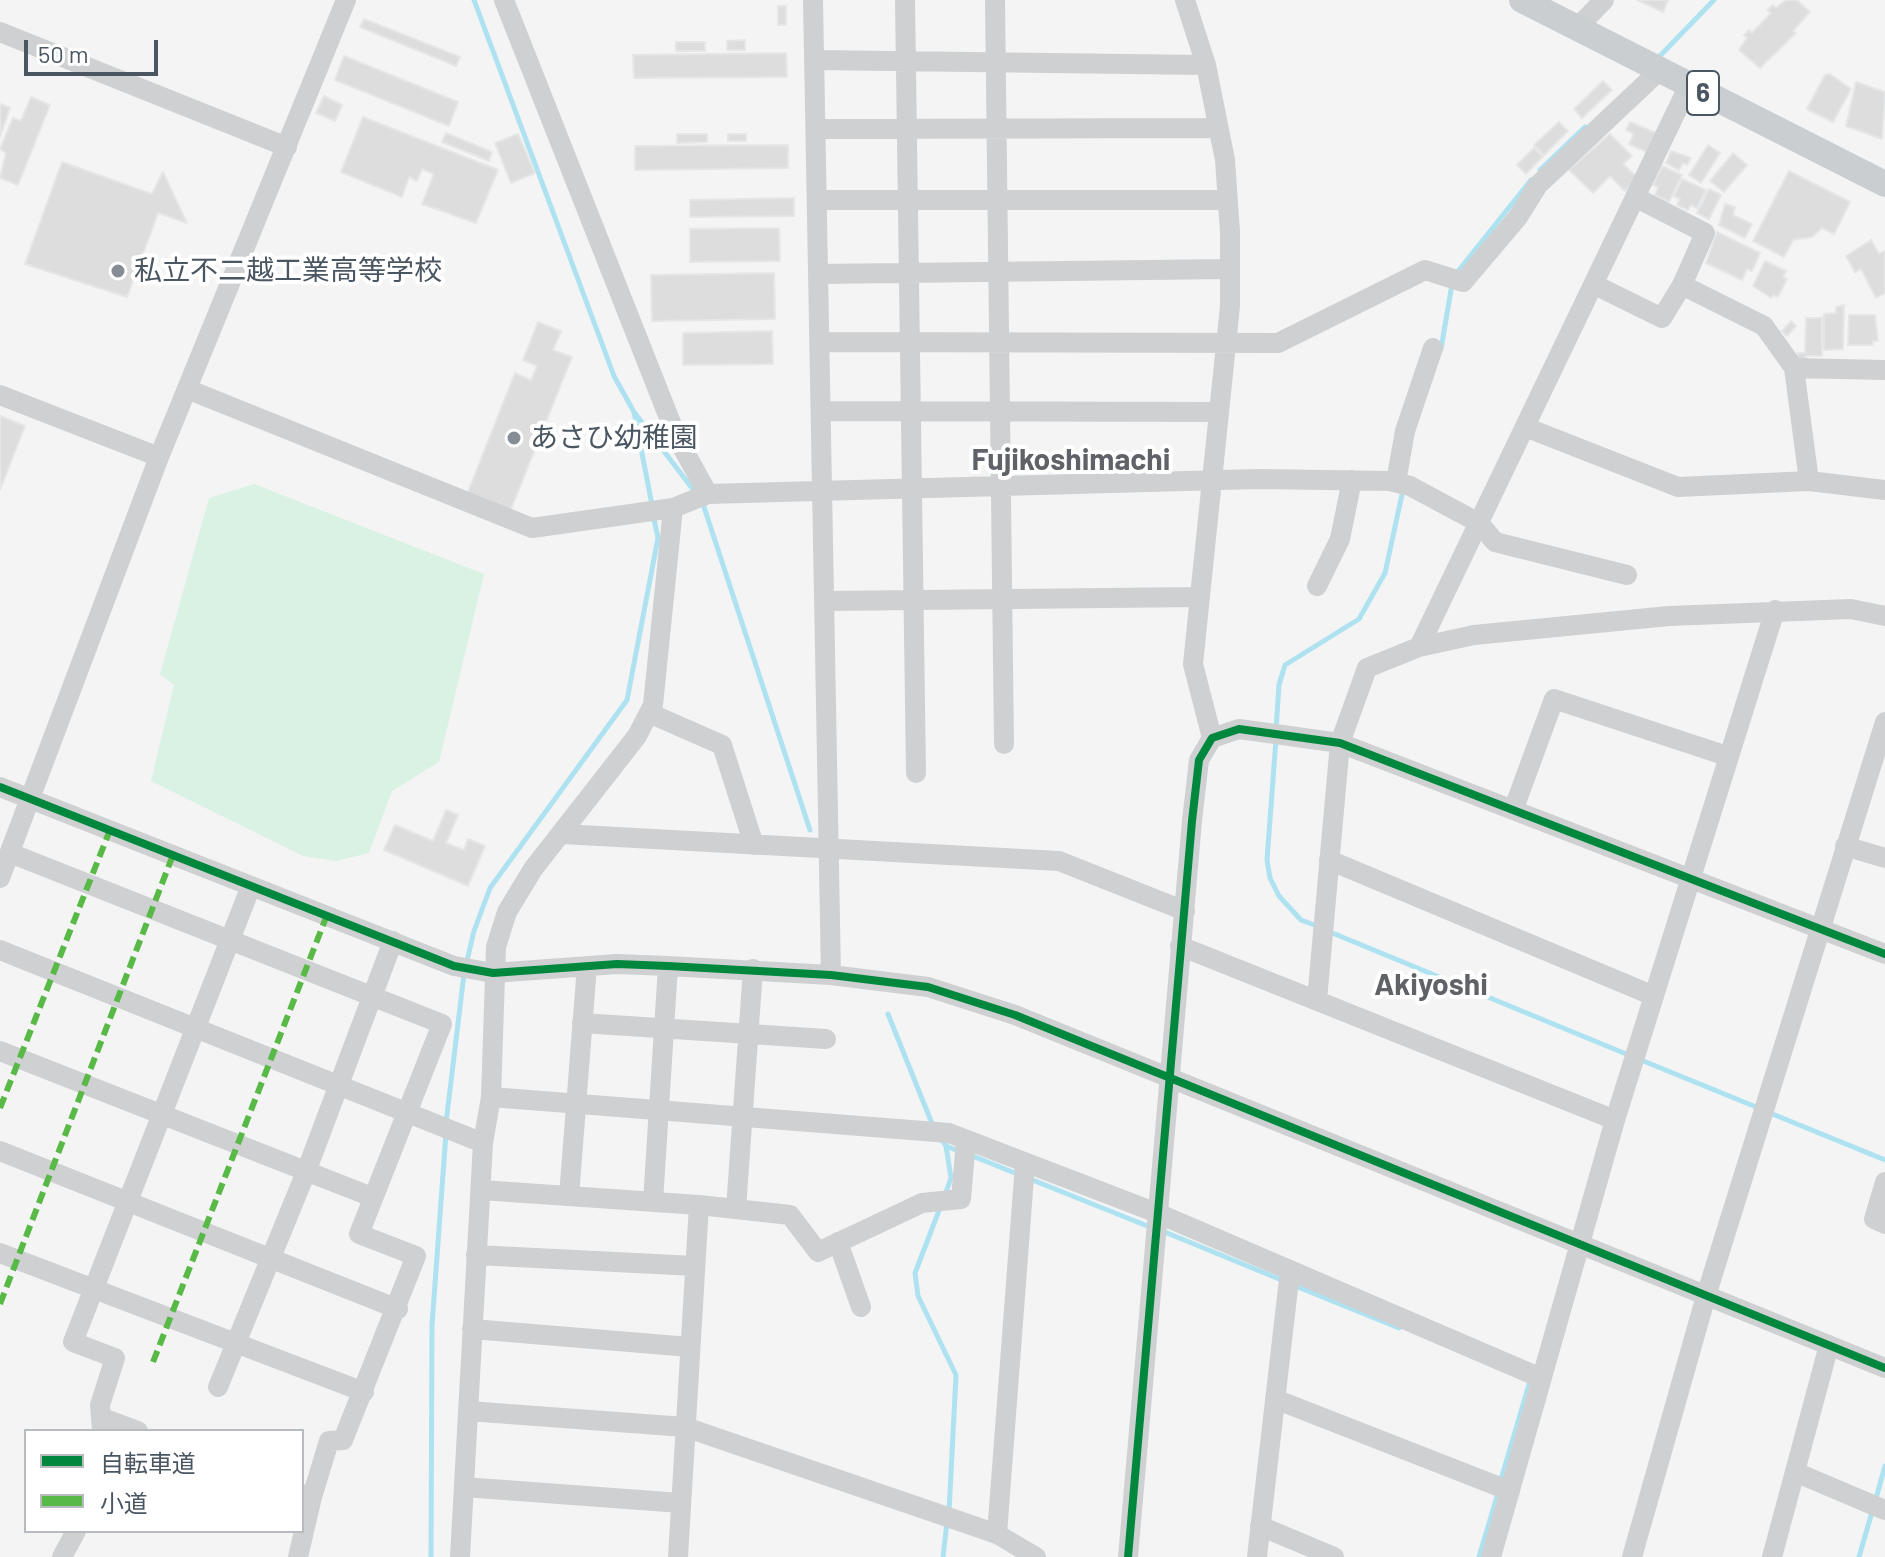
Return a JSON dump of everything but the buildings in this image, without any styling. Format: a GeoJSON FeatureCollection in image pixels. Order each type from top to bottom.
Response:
{"type":"FeatureCollection","features":[{"type":"Feature","properties":{"kind":"main road","name":"6"},"geometry":{"type":"LineString","coordinates":[[1522,0],[1885,184]]}},
{"type":"Feature","properties":{"kind":"street"},"geometry":{"type":"LineString","coordinates":[[0,878],[159,457],[346,0]]}},
{"type":"Feature","properties":{"kind":"street"},"geometry":{"type":"LineString","coordinates":[[504,0],[677,438],[708,494]]}},
{"type":"Feature","properties":{"kind":"street"},"geometry":{"type":"LineString","coordinates":[[813,0],[831,975]]}},
{"type":"Feature","properties":{"kind":"street"},"geometry":{"type":"LineString","coordinates":[[905,0],[916,773]]}},
{"type":"Feature","properties":{"kind":"street"},"geometry":{"type":"LineString","coordinates":[[995,0],[1004,744]]}},
{"type":"Feature","properties":{"kind":"street"},"geometry":{"type":"LineString","coordinates":[[1185,0],[1206,65],[1228,200],[1230,269],[1226,341],[1193,664],[1212,738]]}},
{"type":"Feature","properties":{"kind":"street"},"geometry":{"type":"LineString","coordinates":[[1577,28],[1604,0]]}},
{"type":"Feature","properties":{"kind":"street"},"geometry":{"type":"LineString","coordinates":[[0,32],[287,147]]}},
{"type":"Feature","properties":{"kind":"street"},"geometry":{"type":"LineString","coordinates":[[814,60],[1206,65]]}},
{"type":"Feature","properties":{"kind":"street"},"geometry":{"type":"LineString","coordinates":[[820,342],[1278,343],[1425,270],[1463,282],[1518,217],[1538,185],[1660,70]]}},
{"type":"Feature","properties":{"kind":"street"},"geometry":{"type":"LineString","coordinates":[[1419,647],[1689,85]]}},
{"type":"Feature","properties":{"kind":"street"},"geometry":{"type":"LineString","coordinates":[[816,129],[1218,128]]}},
{"type":"Feature","properties":{"kind":"street"},"geometry":{"type":"LineString","coordinates":[[1595,285],[1662,318],[1682,285],[1705,233],[1637,198]]}},
{"type":"Feature","properties":{"kind":"street"},"geometry":{"type":"LineString","coordinates":[[817,200],[1228,200]]}},
{"type":"Feature","properties":{"kind":"street"},"geometry":{"type":"LineString","coordinates":[[818,274],[1230,269]]}},
{"type":"Feature","properties":{"kind":"street"},"geometry":{"type":"LineString","coordinates":[[1682,285],[1764,326],[1794,368],[1809,481]]}},
{"type":"Feature","properties":{"kind":"street"},"geometry":{"type":"LineString","coordinates":[[1403,484],[1405,431],[1433,348]]}},
{"type":"Feature","properties":{"kind":"street"},"geometry":{"type":"LineString","coordinates":[[1794,368],[1885,370]]}},
{"type":"Feature","properties":{"kind":"street"},"geometry":{"type":"LineString","coordinates":[[187,389],[532,528],[673,508],[708,494],[823,488],[1210,483],[1259,479],[1352,480],[1403,484],[1479,523],[1495,542],[1627,575]]}},
{"type":"Feature","properties":{"kind":"street"},"geometry":{"type":"LineString","coordinates":[[0,395],[159,457]]}},
{"type":"Feature","properties":{"kind":"street"},"geometry":{"type":"LineString","coordinates":[[821,411],[1219,412]]}},
{"type":"Feature","properties":{"kind":"street"},"geometry":{"type":"LineString","coordinates":[[1525,427],[1678,487],[1809,481],[1885,490]]}},
{"type":"Feature","properties":{"kind":"street"},"geometry":{"type":"LineString","coordinates":[[1317,586],[1340,539],[1352,480]]}},
{"type":"Feature","properties":{"kind":"street"},"geometry":{"type":"LineString","coordinates":[[460,1557],[483,1143],[491,1097],[496,947],[507,912],[533,869],[637,736],[649,713],[665,606],[673,508]]}},
{"type":"Feature","properties":{"kind":"street"},"geometry":{"type":"LineString","coordinates":[[825,601],[1199,597]]}},
{"type":"Feature","properties":{"kind":"street"},"geometry":{"type":"LineString","coordinates":[[1317,1000],[1340,743],[1367,668],[1419,647],[1474,635],[1669,616],[1775,610],[1851,609],[1885,616]]}},
{"type":"Feature","properties":{"kind":"street"},"geometry":{"type":"LineString","coordinates":[[1491,1557],[1615,1120],[1775,610]]}},
{"type":"Feature","properties":{"kind":"street"},"geometry":{"type":"LineString","coordinates":[[1514,808],[1554,699],[1727,756]]}},
{"type":"Feature","properties":{"kind":"street"},"geometry":{"type":"LineString","coordinates":[[649,713],[722,745],[754,845]]}},
{"type":"Feature","properties":{"kind":"street"},"geometry":{"type":"LineString","coordinates":[[1632,1557],[1706,1296],[1885,722]]}},
{"type":"Feature","properties":{"kind":"street"},"geometry":{"type":"LineString","coordinates":[[1128,1557],[1180,946],[1199,760],[1212,738],[1239,729],[1340,743],[1885,954]]}},
{"type":"Feature","properties":{"kind":"street"},"geometry":{"type":"LineString","coordinates":[[0,787],[454,966],[493,973],[587,966],[753,969],[928,987],[1015,1015],[1169,1076],[1885,1368]]}},
{"type":"Feature","properties":{"kind":"street"},"geometry":{"type":"LineString","coordinates":[[562,834],[1059,861],[1185,911]]}},
{"type":"Feature","properties":{"kind":"street"},"geometry":{"type":"LineString","coordinates":[[1845,846],[1885,858]]}},
{"type":"Feature","properties":{"kind":"street"},"geometry":{"type":"LineString","coordinates":[[10,853],[442,1024],[359,1234],[416,1256],[398,1309],[343,1440],[329,1441],[307,1495],[304,1516]]}},
{"type":"Feature","properties":{"kind":"street"},"geometry":{"type":"LineString","coordinates":[[1329,860],[1654,996]]}},
{"type":"Feature","properties":{"kind":"street"},"geometry":{"type":"LineString","coordinates":[[128,1429],[102,1424],[100,1405],[115,1358],[73,1342],[251,886]]}},
{"type":"Feature","properties":{"kind":"street"},"geometry":{"type":"LineString","coordinates":[[218,1387],[306,1172],[393,941]]}},
{"type":"Feature","properties":{"kind":"street"},"geometry":{"type":"LineString","coordinates":[[1180,946],[1615,1120]]}},
{"type":"Feature","properties":{"kind":"street"},"geometry":{"type":"LineString","coordinates":[[0,950],[483,1143]]}},
{"type":"Feature","properties":{"kind":"street"},"geometry":{"type":"LineString","coordinates":[[569,1196],[587,966]]}},
{"type":"Feature","properties":{"kind":"street"},"geometry":{"type":"LineString","coordinates":[[653,1202],[668,966]]}},
{"type":"Feature","properties":{"kind":"street"},"geometry":{"type":"LineString","coordinates":[[736,1209],[753,969]]}},
{"type":"Feature","properties":{"kind":"street"},"geometry":{"type":"LineString","coordinates":[[582,1023],[826,1039]]}},
{"type":"Feature","properties":{"kind":"street"},"geometry":{"type":"LineString","coordinates":[[0,1051],[372,1197]]}},
{"type":"Feature","properties":{"kind":"street"},"geometry":{"type":"LineString","coordinates":[[491,1097],[949,1133],[1157,1213],[1541,1378]]}},
{"type":"Feature","properties":{"kind":"street"},"geometry":{"type":"LineString","coordinates":[[481,1190],[699,1205],[790,1215],[818,1252],[922,1203],[961,1199],[966,1140]]}},
{"type":"Feature","properties":{"kind":"street"},"geometry":{"type":"LineString","coordinates":[[0,1151],[398,1309]]}},
{"type":"Feature","properties":{"kind":"street"},"geometry":{"type":"LineString","coordinates":[[997,1534],[1025,1164]]}},
{"type":"Feature","properties":{"kind":"street"},"geometry":{"type":"LineString","coordinates":[[1885,1182],[1874,1219],[1885,1224]]}},
{"type":"Feature","properties":{"kind":"street"},"geometry":{"type":"LineString","coordinates":[[678,1557],[699,1205]]}},
{"type":"Feature","properties":{"kind":"street"},"geometry":{"type":"LineString","coordinates":[[838,1242],[861,1307]]}},
{"type":"Feature","properties":{"kind":"street"},"geometry":{"type":"LineString","coordinates":[[0,1253],[235,1346],[364,1392]]}},
{"type":"Feature","properties":{"kind":"street"},"geometry":{"type":"LineString","coordinates":[[476,1255],[695,1266]]}},
{"type":"Feature","properties":{"kind":"street"},"geometry":{"type":"LineString","coordinates":[[1257,1557],[1290,1271]]}},
{"type":"Feature","properties":{"kind":"street"},"geometry":{"type":"LineString","coordinates":[[472,1329],[690,1347]]}},
{"type":"Feature","properties":{"kind":"street"},"geometry":{"type":"LineString","coordinates":[[1772,1557],[1829,1345]]}},
{"type":"Feature","properties":{"kind":"street"},"geometry":{"type":"LineString","coordinates":[[1275,1399],[1510,1491]]}},
{"type":"Feature","properties":{"kind":"street"},"geometry":{"type":"LineString","coordinates":[[468,1411],[685,1427],[997,1534],[1036,1557]]}},
{"type":"Feature","properties":{"kind":"street"},"geometry":{"type":"LineString","coordinates":[[1795,1472],[1885,1510]]}},
{"type":"Feature","properties":{"kind":"street"},"geometry":{"type":"LineString","coordinates":[[464,1487],[681,1503]]}},
{"type":"Feature","properties":{"kind":"street"},"geometry":{"type":"LineString","coordinates":[[1260,1526],[1334,1557]]}},
{"type":"Feature","properties":{"kind":"street"},"geometry":{"type":"LineString","coordinates":[[62,1557],[75,1533]]}},
{"type":"Feature","properties":{"kind":"street"},"geometry":{"type":"LineString","coordinates":[[298,1557],[301,1533]]}},
{"type":"Feature","properties":{"kind":"green space"},"geometry":{"type":"Polygon","coordinates":[[[254,484],[484,574],[439,762],[392,791],[369,853],[336,861],[303,856],[151,781],[174,685],[160,674],[209,498],[254,484]]]}},
{"type":"Feature","properties":{"kind":"waterway"},"geometry":{"type":"LineString","coordinates":[[474,0],[614,376],[634,412],[695,492]]}},
{"type":"Feature","properties":{"kind":"waterway"},"geometry":{"type":"LineString","coordinates":[[1656,60],[1714,0]]}},
{"type":"Feature","properties":{"kind":"waterway"},"geometry":{"type":"LineString","coordinates":[[1540,170],[1585,127]]}},
{"type":"Feature","properties":{"kind":"waterway"},"geometry":{"type":"LineString","coordinates":[[1455,275],[1531,180]]}},
{"type":"Feature","properties":{"kind":"waterway"},"geometry":{"type":"LineString","coordinates":[[1441,349],[1452,284]]}},
{"type":"Feature","properties":{"kind":"waterway"},"geometry":{"type":"LineString","coordinates":[[634,412],[652,505]]}},
{"type":"Feature","properties":{"kind":"waterway"},"geometry":{"type":"LineString","coordinates":[[1276,729],[1279,685],[1285,665],[1359,619],[1385,573],[1403,490]]}},
{"type":"Feature","properties":{"kind":"waterway"},"geometry":{"type":"LineString","coordinates":[[703,504],[810,830]]}},
{"type":"Feature","properties":{"kind":"waterway"},"geometry":{"type":"LineString","coordinates":[[466,965],[474,931],[490,888],[627,700],[658,538],[653,515]]}},
{"type":"Feature","properties":{"kind":"waterway"},"geometry":{"type":"LineString","coordinates":[[1276,739],[1267,860],[1270,878],[1279,896],[1301,920],[1317,926]]}},
{"type":"Feature","properties":{"kind":"waterway"},"geometry":{"type":"LineString","coordinates":[[1330,932],[1631,1056]]}},
{"type":"Feature","properties":{"kind":"waterway"},"geometry":{"type":"LineString","coordinates":[[446,1123],[464,974]]}},
{"type":"Feature","properties":{"kind":"waterway"},"geometry":{"type":"LineString","coordinates":[[888,1014],[933,1126]]}},
{"type":"Feature","properties":{"kind":"waterway"},"geometry":{"type":"LineString","coordinates":[[1641,1060],[1761,1109]]}},
{"type":"Feature","properties":{"kind":"waterway"},"geometry":{"type":"LineString","coordinates":[[1770,1113],[1885,1160]]}},
{"type":"Feature","properties":{"kind":"waterway"},"geometry":{"type":"LineString","coordinates":[[431,1557],[432,1325],[446,1133]]}},
{"type":"Feature","properties":{"kind":"waterway"},"geometry":{"type":"LineString","coordinates":[[940,1137],[946,1146],[961,1152]]}},
{"type":"Feature","properties":{"kind":"waterway"},"geometry":{"type":"LineString","coordinates":[[945,1195],[951,1178],[946,1146]]}},
{"type":"Feature","properties":{"kind":"waterway"},"geometry":{"type":"LineString","coordinates":[[970,1155],[1020,1175]]}},
{"type":"Feature","properties":{"kind":"waterway"},"geometry":{"type":"LineString","coordinates":[[1030,1179],[1150,1227]]}},
{"type":"Feature","properties":{"kind":"waterway"},"geometry":{"type":"LineString","coordinates":[[940,1208],[915,1273],[918,1296],[956,1375],[949,1512]]}},
{"type":"Feature","properties":{"kind":"waterway"},"geometry":{"type":"LineString","coordinates":[[1160,1230],[1284,1281]]}},
{"type":"Feature","properties":{"kind":"waterway"},"geometry":{"type":"LineString","coordinates":[[1293,1285],[1399,1328]]}},
{"type":"Feature","properties":{"kind":"waterway"},"geometry":{"type":"LineString","coordinates":[[1500,1483],[1530,1381],[1527,1380]]}},
{"type":"Feature","properties":{"kind":"waterway"},"geometry":{"type":"LineString","coordinates":[[1875,1502],[1885,1466]]}},
{"type":"Feature","properties":{"kind":"waterway"},"geometry":{"type":"LineString","coordinates":[[1479,1557],[1498,1493]]}},
{"type":"Feature","properties":{"kind":"waterway"},"geometry":{"type":"LineString","coordinates":[[1859,1557],[1872,1512]]}},
{"type":"Feature","properties":{"kind":"waterway"},"geometry":{"type":"LineString","coordinates":[[943,1557],[947,1522]]}},
{"type":"Feature","properties":{"kind":"marked path"},"geometry":{"type":"LineString","coordinates":[[0,1108],[110,830]]}},
{"type":"Feature","properties":{"kind":"marked path"},"geometry":{"type":"LineString","coordinates":[[0,1304],[173,855]]}},
{"type":"Feature","properties":{"kind":"marked path"},"geometry":{"type":"LineString","coordinates":[[153,1362],[327,915]]}},
{"type":"Feature","properties":{"kind":"cycle path"},"geometry":{"type":"LineString","coordinates":[[1128,1557],[1192,821],[1199,760],[1212,738],[1239,729],[1340,743],[1885,954]]}},
{"type":"Feature","properties":{"kind":"cycle path"},"geometry":{"type":"LineString","coordinates":[[0,787],[454,966],[493,973],[617,964],[668,966],[831,975],[928,987],[1015,1015],[1885,1368]]}},
{"type":"Feature","properties":{"kind":"place","name":"私立不二越工業高等学校"},"geometry":{"type":"Point","coordinates":[118,271]}},
{"type":"Feature","properties":{"kind":"place","name":"あさひ幼稚園"},"geometry":{"type":"Point","coordinates":[514,438]}},
{"type":"Feature","properties":{"kind":"district","name":"Fujikoshimachi"},"geometry":{"type":"Point","coordinates":[1071,460]}},
{"type":"Feature","properties":{"kind":"district","name":"Akiyoshi"},"geometry":{"type":"Point","coordinates":[1431,985]}}]}
